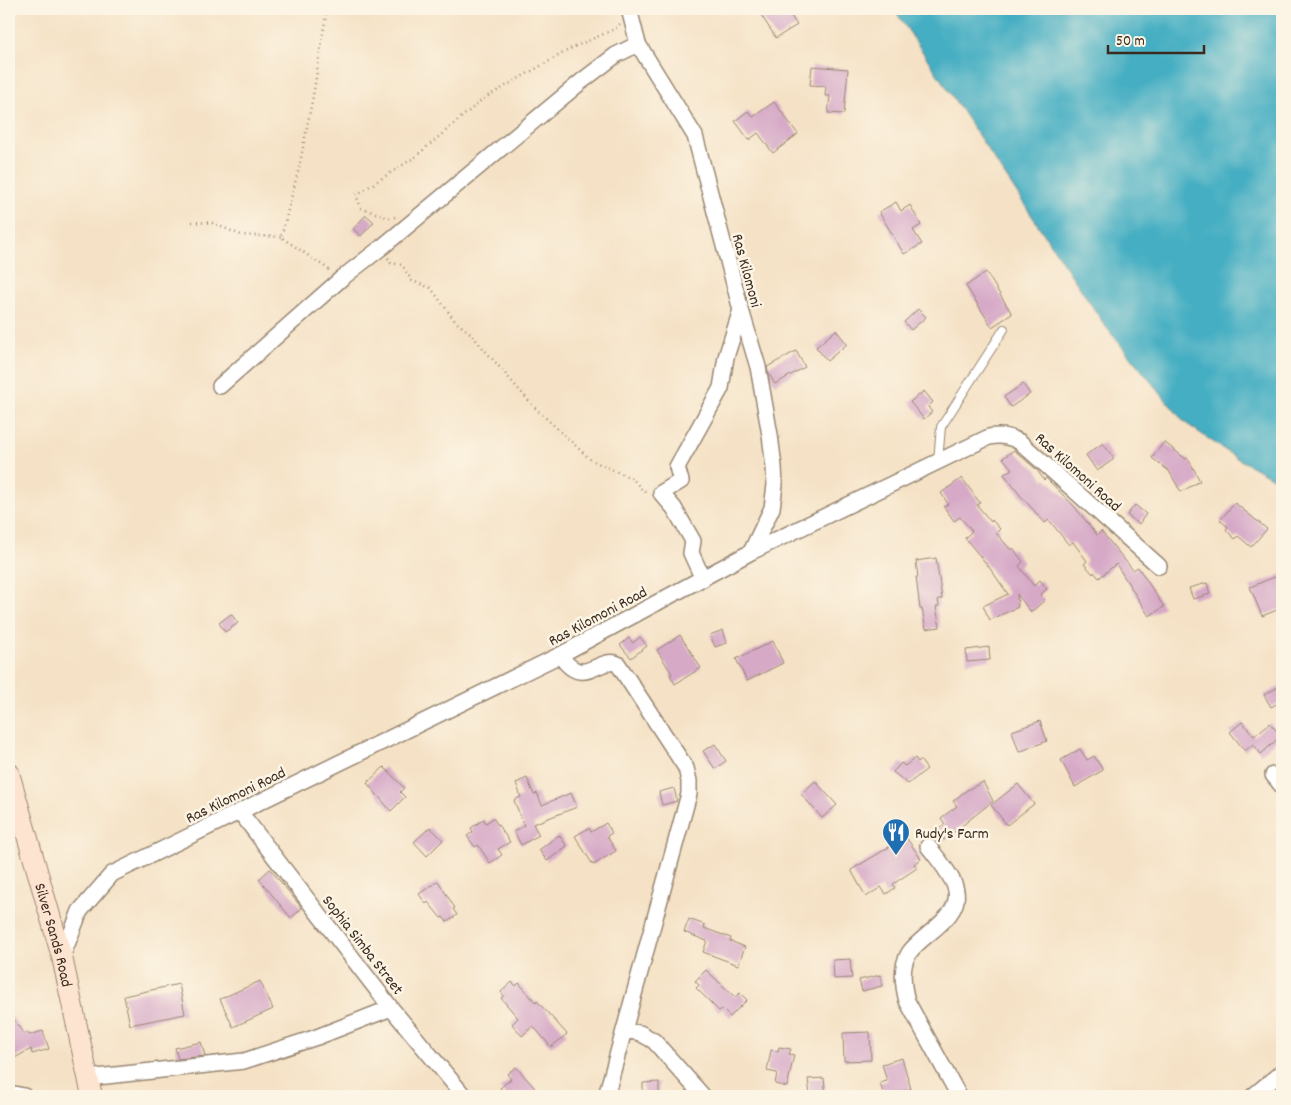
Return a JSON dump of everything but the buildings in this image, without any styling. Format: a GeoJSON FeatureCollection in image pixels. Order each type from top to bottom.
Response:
{"type":"FeatureCollection","features":[{"type":"Feature","properties":{"kind":"street","name":"Ras Kilomoni"},"geometry":{"type":"LineString","coordinates":[[632,11],[638,44],[695,136],[758,367],[774,467],[775,485],[772,508],[751,552]]}},
{"type":"Feature","properties":{"kind":"street"},"geometry":{"type":"LineString","coordinates":[[220,386],[342,278],[382,248],[582,81],[616,55],[638,44]]}},
{"type":"Feature","properties":{"kind":"street"},"geometry":{"type":"LineString","coordinates":[[703,578],[691,553],[693,541],[674,508],[661,493],[681,481],[678,466],[721,388],[726,357],[741,310]]}},
{"type":"Feature","properties":{"kind":"street","name":"Ras Kilomoni Road"},"geometry":{"type":"LineString","coordinates":[[62,957],[80,911],[112,874],[560,655],[751,552],[988,437],[1000,435],[1011,437],[1020,442],[1159,566]]}},
{"type":"Feature","properties":{"kind":"street"},"geometry":{"type":"LineString","coordinates":[[560,655],[565,664],[577,671],[590,670],[612,662],[620,667],[686,768],[689,781],[689,794],[606,1096]]}},
{"type":"Feature","properties":{"kind":"street","name":"Silver Sands Road"},"geometry":{"type":"LineString","coordinates":[[9,773],[62,957],[90,1087]]}},
{"type":"Feature","properties":{"kind":"street","name":"Sophia Simba Street"},"geometry":{"type":"LineString","coordinates":[[240,812],[391,1008],[464,1096]]}},
{"type":"Feature","properties":{"kind":"street"},"geometry":{"type":"LineString","coordinates":[[928,846],[954,883],[957,892],[956,902],[953,911],[909,953],[904,969],[903,985],[907,1001],[959,1096]]}},
{"type":"Feature","properties":{"kind":"street"},"geometry":{"type":"LineString","coordinates":[[90,1087],[244,1061],[317,1037],[391,1008]]}},
{"type":"Feature","properties":{"kind":"street"},"geometry":{"type":"LineString","coordinates":[[624,1030],[640,1033],[654,1041],[703,1096]]}},
{"type":"Feature","properties":{"kind":"street"},"geometry":{"type":"LineString","coordinates":[[1253,1096],[1282,1072]]}},
{"type":"Feature","properties":{"kind":"street"},"geometry":{"type":"LineString","coordinates":[[9,1092],[24,1096]]}},
{"type":"Feature","properties":{"kind":"lane"},"geometry":{"type":"LineString","coordinates":[[938,461],[941,427],[1004,329]]}},
{"type":"Feature","properties":{"kind":"path"},"geometry":{"type":"LineString","coordinates":[[281,237],[303,150],[327,9]]}},
{"type":"Feature","properties":{"kind":"path"},"geometry":{"type":"LineString","coordinates":[[400,216],[389,218],[361,208],[356,195],[416,157],[483,99],[572,48],[614,29],[632,11]]}},
{"type":"Feature","properties":{"kind":"path"},"geometry":{"type":"LineString","coordinates":[[192,222],[212,223],[242,235],[281,237],[342,278]]}},
{"type":"Feature","properties":{"kind":"path"},"geometry":{"type":"LineString","coordinates":[[382,248],[391,263],[402,265],[412,281],[431,288],[455,321],[470,333],[534,407],[591,460],[633,480],[643,491],[661,493]]}},
{"type":"Feature","properties":{"kind":"water"},"geometry":{"type":"Polygon","coordinates":[[[894,9],[1282,9],[1282,483],[1235,457],[1184,422],[1106,327],[894,9]]]}},
{"type":"Feature","properties":{"kind":"place","name":"Rudy's Farm"},"geometry":{"type":"Point","coordinates":[896,856]}}]}
